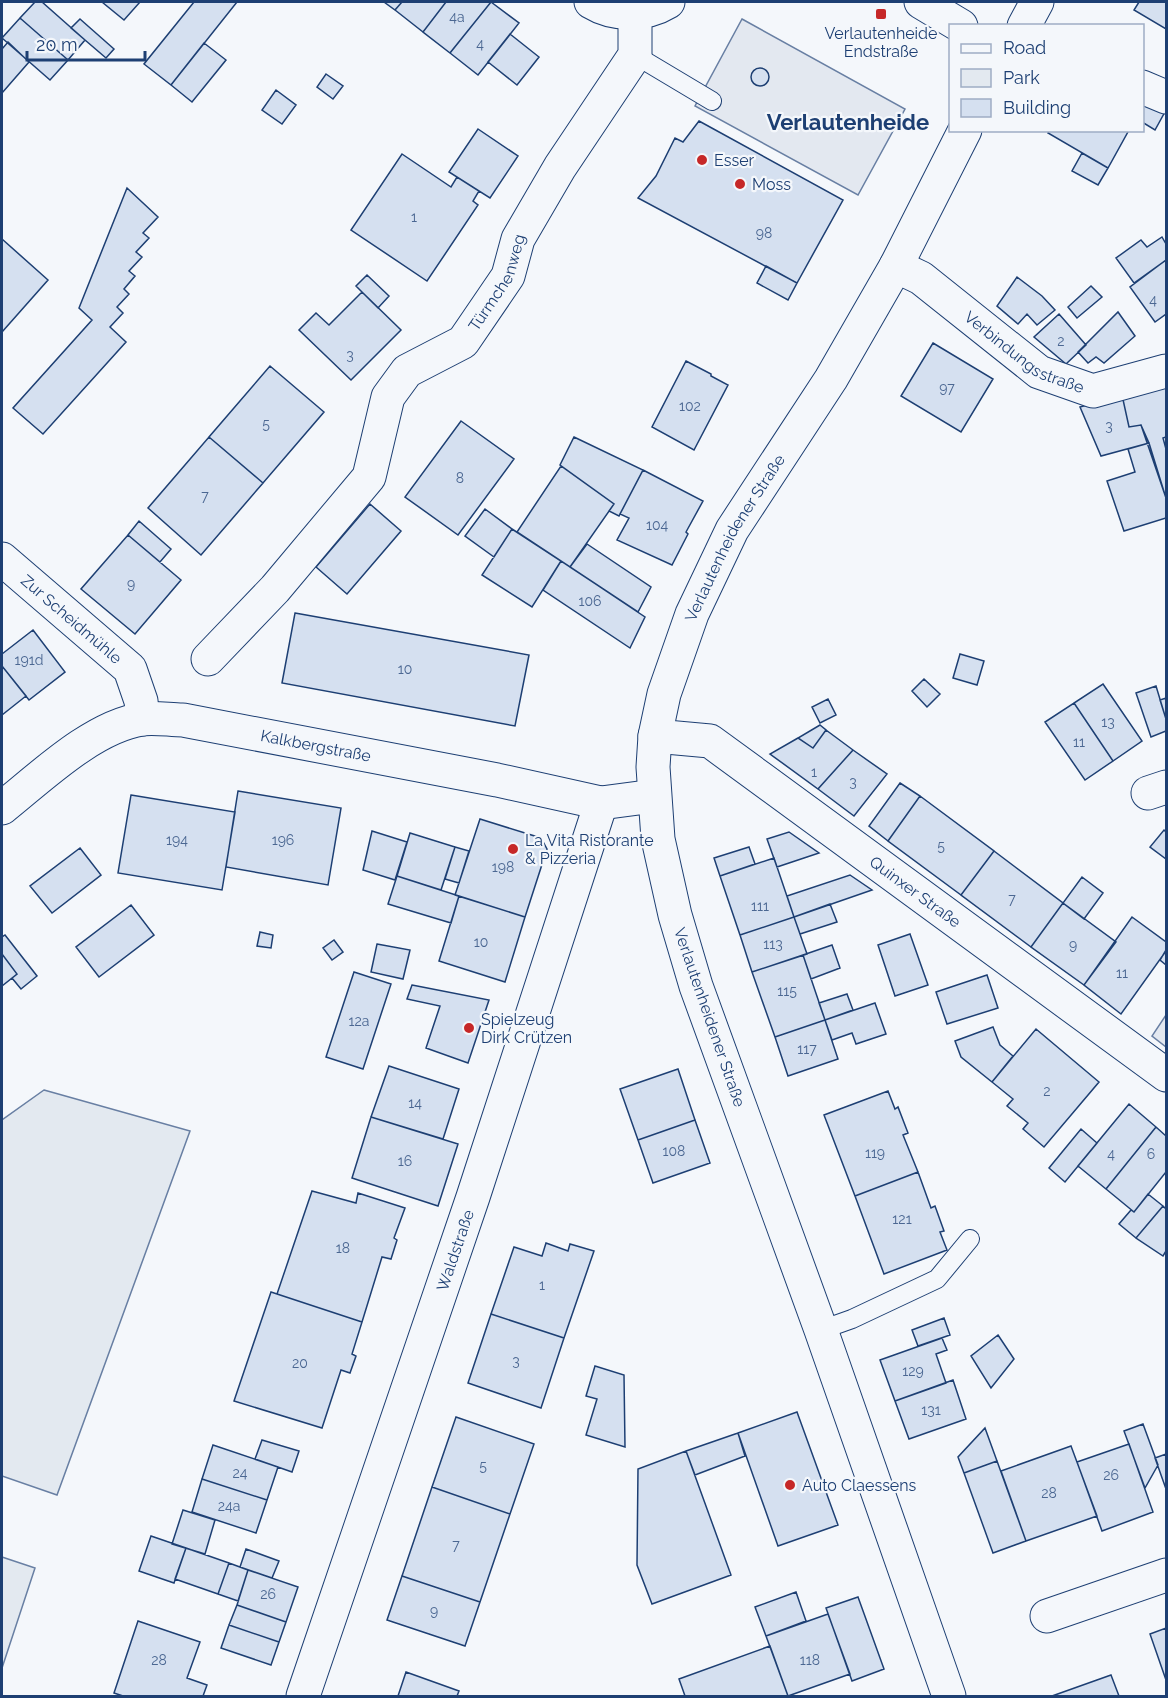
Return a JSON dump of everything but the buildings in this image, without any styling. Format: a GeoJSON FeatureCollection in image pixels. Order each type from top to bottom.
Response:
{"type":"FeatureCollection","features":[{"type":"Feature","properties":{"kind":"street"},"geometry":{"type":"LineString","coordinates":[[591,2],[608,9],[636,13],[657,9],[668,2]]}},
{"type":"Feature","properties":{"kind":"street"},"geometry":{"type":"LineString","coordinates":[[921,2],[958,24]]}},
{"type":"Feature","properties":{"kind":"street"},"geometry":{"type":"LineString","coordinates":[[1025,24],[1037,2]]}},
{"type":"Feature","properties":{"kind":"street"},"geometry":{"type":"LineString","coordinates":[[635,55],[636,13]]}},
{"type":"Feature","properties":{"kind":"street","name":"Türmchenweg"},"geometry":{"type":"LineString","coordinates":[[208,659],[275,590],[369,477],[388,397],[407,372],[463,342],[508,276],[518,239],[560,167],[635,55]]}},
{"type":"Feature","properties":{"kind":"street"},"geometry":{"type":"LineString","coordinates":[[1144,87],[1167,97]]}},
{"type":"Feature","properties":{"kind":"street","name":"Verlautenheidener Straße"},"geometry":{"type":"LineString","coordinates":[[949,1696],[821,1330],[696,986],[675,915],[658,839],[653,767],[655,736],[664,694],[692,614],[732,530],[831,379],[896,266],[964,132]]}},
{"type":"Feature","properties":{"kind":"street","name":"Verbindungsstraße"},"geometry":{"type":"LineString","coordinates":[[896,266],[921,278],[1039,372],[1092,391],[1167,371]]}},
{"type":"Feature","properties":{"kind":"street","name":"Zur Scheidmühle"},"geometry":{"type":"LineString","coordinates":[[2,559],[130,669],[141,701],[143,719]]}},
{"type":"Feature","properties":{"kind":"street","name":"Kalkbergstraße"},"geometry":{"type":"LineString","coordinates":[[2,808],[89,740],[115,726],[143,719],[183,720],[497,780],[601,803],[654,796]]}},
{"type":"Feature","properties":{"kind":"street","name":"Quinxer Straße"},"geometry":{"type":"LineString","coordinates":[[655,736],[710,741],[1167,1075]]}},
{"type":"Feature","properties":{"kind":"street","name":"Waldstraße"},"geometry":{"type":"LineString","coordinates":[[303,1696],[473,1197],[601,803]]}},
{"type":"Feature","properties":{"kind":"street"},"geometry":{"type":"LineString","coordinates":[[1047,1616],[1167,1575]]}},
{"type":"Feature","properties":{"kind":"lane"},"geometry":{"type":"LineString","coordinates":[[635,55],[712,101]]}},
{"type":"Feature","properties":{"kind":"lane"},"geometry":{"type":"LineString","coordinates":[[821,1330],[852,1319],[937,1279],[970,1239]]}},
{"type":"Feature","properties":{"kind":"green space"},"geometry":{"type":"Polygon","coordinates":[[[44,1090],[190,1131],[57,1495],[2,1476],[2,1120],[44,1090]]]}},
{"type":"Feature","properties":{"kind":"green space"},"geometry":{"type":"Polygon","coordinates":[[[2,1557],[35,1568],[2,1668],[2,1557]]]}},
{"type":"Feature","properties":{"kind":"shaded area"},"geometry":{"type":"Polygon","coordinates":[[[742,19],[905,109],[858,195],[695,106],[742,19]]]}},
{"type":"Feature","properties":{"kind":"shaded area"},"geometry":{"type":"Polygon","coordinates":[[[1166,1015],[1166,1047],[1152,1036],[1166,1015]]]}},
{"type":"Feature","properties":{"kind":"place","name":"Verlautenheide Endstraße"},"geometry":{"type":"Point","coordinates":[881,14]}},
{"type":"Feature","properties":{"kind":"place","name":"Esser"},"geometry":{"type":"Point","coordinates":[702,160]}},
{"type":"Feature","properties":{"kind":"place","name":"Moss"},"geometry":{"type":"Point","coordinates":[740,184]}},
{"type":"Feature","properties":{"kind":"place","name":"La Vita Ristorante & Pizzeria"},"geometry":{"type":"Point","coordinates":[513,849]}},
{"type":"Feature","properties":{"kind":"place","name":"Spielzeug Dirk Crützen"},"geometry":{"type":"Point","coordinates":[469,1028]}},
{"type":"Feature","properties":{"kind":"place","name":"Auto Claessens"},"geometry":{"type":"Point","coordinates":[790,1485]}},
{"type":"Feature","properties":{"kind":"district","name":"Verlautenheide"},"geometry":{"type":"Point","coordinates":[848,122]}}]}
